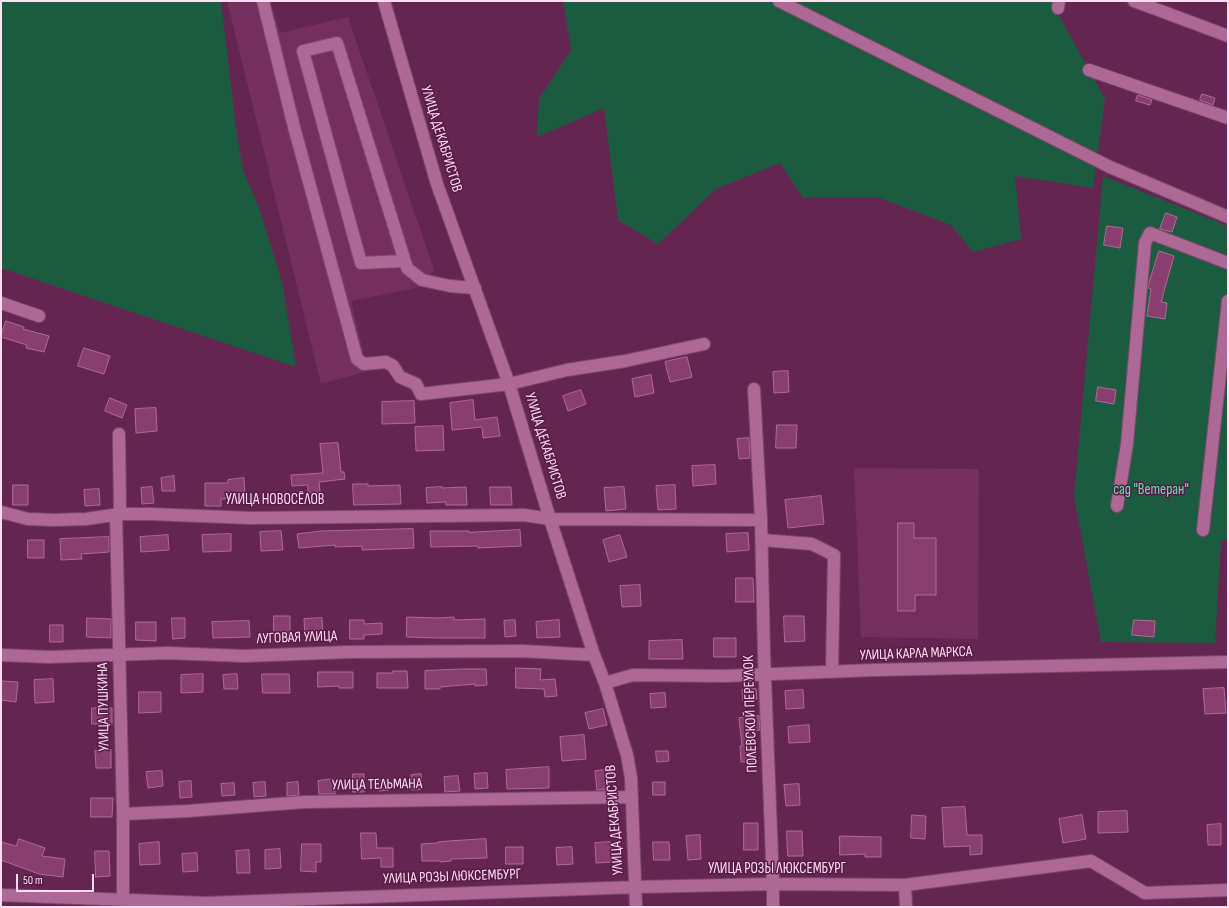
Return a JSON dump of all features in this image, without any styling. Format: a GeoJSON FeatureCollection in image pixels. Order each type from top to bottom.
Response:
{"type":"FeatureCollection","features":[{"type":"Feature","properties":{"kind":"street"},"geometry":{"type":"LineString","coordinates":[[263,1],[294,127],[357,359],[364,364],[386,362],[394,366],[400,377],[416,384],[422,394],[509,384],[567,370],[626,361],[704,344]]}},
{"type":"Feature","properties":{"kind":"street","name":"УЛИЦА ДЕКАБРИСТОВ"},"geometry":{"type":"LineString","coordinates":[[384,1],[438,184],[509,384],[550,518],[594,656],[605,683],[627,755],[631,778],[636,907]]}},
{"type":"Feature","properties":{"kind":"street"},"geometry":{"type":"LineString","coordinates":[[779,1],[1110,167],[1228,217]]}},
{"type":"Feature","properties":{"kind":"street"},"geometry":{"type":"LineString","coordinates":[[1134,1],[1228,36]]}},
{"type":"Feature","properties":{"kind":"street"},"geometry":{"type":"LineString","coordinates":[[404,260],[361,263],[303,52],[337,43],[372,152],[404,260],[406,268],[422,280],[450,286],[475,288]]}},
{"type":"Feature","properties":{"kind":"street"},"geometry":{"type":"LineString","coordinates":[[1089,70],[1228,118]]}},
{"type":"Feature","properties":{"kind":"street"},"geometry":{"type":"LineString","coordinates":[[1117,506],[1127,444],[1145,243],[1150,233],[1228,263]]}},
{"type":"Feature","properties":{"kind":"street"},"geometry":{"type":"LineString","coordinates":[[1203,530],[1228,301]]}},
{"type":"Feature","properties":{"kind":"street"},"geometry":{"type":"LineString","coordinates":[[1,303],[39,316]]}},
{"type":"Feature","properties":{"kind":"street","name":"ПОЛЕВСКОЙ ПЕРЕУЛОК"},"geometry":{"type":"LineString","coordinates":[[754,389],[762,540],[773,907]]}},
{"type":"Feature","properties":{"kind":"street","name":"УЛИЦА ПУШКИНА"},"geometry":{"type":"LineString","coordinates":[[119,434],[119,655],[124,814],[123,899]]}},
{"type":"Feature","properties":{"kind":"street","name":"УЛИЦА НОВОСЁЛОВ"},"geometry":{"type":"LineString","coordinates":[[1,512],[28,519],[54,520],[86,519],[118,514],[150,514],[250,518],[524,515],[550,518],[761,520]]}},
{"type":"Feature","properties":{"kind":"street"},"geometry":{"type":"LineString","coordinates":[[762,540],[812,544],[834,555],[832,672]]}},
{"type":"Feature","properties":{"kind":"street","name":"ЛУГОВАЯ УЛИЦА"},"geometry":{"type":"LineString","coordinates":[[1,655],[49,658],[168,653],[244,656],[349,652],[522,651],[594,656]]}},
{"type":"Feature","properties":{"kind":"street","name":"УЛИЦА КАРЛА МАРКСА"},"geometry":{"type":"LineString","coordinates":[[605,683],[633,675],[724,676],[1228,662]]}},
{"type":"Feature","properties":{"kind":"street","name":"УЛИЦА ТЕЛЬМАНА"},"geometry":{"type":"LineString","coordinates":[[124,814],[188,811],[304,802],[632,797]]}},
{"type":"Feature","properties":{"kind":"street","name":"УЛИЦА РОЗЫ ЛЮКСЕМБУРГ"},"geometry":{"type":"LineString","coordinates":[[1,895],[205,902],[326,902],[636,887],[773,884],[905,885],[1091,860],[1146,893],[1228,890]]}},
{"type":"Feature","properties":{"kind":"street"},"geometry":{"type":"LineString","coordinates":[[905,885],[906,907]]}},
{"type":"Feature","properties":{"kind":"shaded area"},"geometry":{"type":"Polygon","coordinates":[[[227,1],[270,1],[280,33],[348,17],[434,270],[420,287],[351,301],[368,371],[321,384],[227,1]]]}},
{"type":"Feature","properties":{"kind":"shaded area"},"geometry":{"type":"Polygon","coordinates":[[[854,468],[979,469],[978,639],[861,637],[854,468]]]}},
{"type":"Feature","properties":{"kind":"green space"},"geometry":{"type":"Polygon","coordinates":[[[1,1],[221,1],[236,129],[243,170],[259,208],[282,282],[296,367],[1,268],[1,1]]]}},
{"type":"Feature","properties":{"kind":"green space"},"geometry":{"type":"Polygon","coordinates":[[[563,1],[1051,1],[1105,99],[1093,188],[1015,176],[1021,239],[973,252],[951,225],[877,197],[803,198],[780,163],[716,189],[658,244],[618,220],[604,108],[537,137],[539,99],[571,50],[563,1]]]}},
{"type":"Feature","properties":{"kind":"green space","name":"сад \"Ветеран\""},"geometry":{"type":"Polygon","coordinates":[[[1103,176],[1228,226],[1228,539],[1221,542],[1215,643],[1101,642],[1074,496],[1103,176]]]}},
{"type":"Feature","properties":{"kind":"building"},"geometry":{"type":"Polygon","coordinates":[[[1202,94],[1215,98],[1213,105],[1200,100],[1202,94]]]}},
{"type":"Feature","properties":{"kind":"building"},"geometry":{"type":"Polygon","coordinates":[[[1138,95],[1152,100],[1150,105],[1136,101],[1138,95]]]}},
{"type":"Feature","properties":{"kind":"building"},"geometry":{"type":"Polygon","coordinates":[[[1166,213],[1177,217],[1172,232],[1160,229],[1166,213]]]}},
{"type":"Feature","properties":{"kind":"building"},"geometry":{"type":"Polygon","coordinates":[[[1107,226],[1123,228],[1120,248],[1104,245],[1107,226]]]}},
{"type":"Feature","properties":{"kind":"building"},"geometry":{"type":"Polygon","coordinates":[[[1159,251],[1174,256],[1161,302],[1167,303],[1165,319],[1147,316],[1151,289],[1148,288],[1159,251]]]}},
{"type":"Feature","properties":{"kind":"building"},"geometry":{"type":"Polygon","coordinates":[[[6,321],[24,327],[23,329],[49,336],[44,352],[26,348],[27,345],[1,337],[6,321]]]}},
{"type":"Feature","properties":{"kind":"building"},"geometry":{"type":"Polygon","coordinates":[[[84,348],[110,356],[104,374],[78,366],[84,348]]]}},
{"type":"Feature","properties":{"kind":"building"},"geometry":{"type":"Polygon","coordinates":[[[687,357],[692,377],[670,382],[665,362],[687,357]]]}},
{"type":"Feature","properties":{"kind":"building"},"geometry":{"type":"Polygon","coordinates":[[[788,371],[789,392],[774,393],[773,372],[788,371]]]}},
{"type":"Feature","properties":{"kind":"building"},"geometry":{"type":"Polygon","coordinates":[[[651,375],[654,393],[635,397],[632,379],[651,375]]]}},
{"type":"Feature","properties":{"kind":"building"},"geometry":{"type":"Polygon","coordinates":[[[1098,387],[1116,390],[1114,404],[1096,401],[1098,387]]]}},
{"type":"Feature","properties":{"kind":"building"},"geometry":{"type":"Polygon","coordinates":[[[581,390],[586,404],[568,411],[563,396],[581,390]]]}},
{"type":"Feature","properties":{"kind":"building"},"geometry":{"type":"Polygon","coordinates":[[[110,398],[127,405],[122,418],[105,411],[110,398]]]}},
{"type":"Feature","properties":{"kind":"building"},"geometry":{"type":"Polygon","coordinates":[[[473,400],[475,420],[497,417],[500,436],[483,438],[482,427],[452,430],[450,403],[473,400]]]}},
{"type":"Feature","properties":{"kind":"building"},"geometry":{"type":"Polygon","coordinates":[[[414,401],[415,423],[382,424],[382,402],[414,401]]]}},
{"type":"Feature","properties":{"kind":"building"},"geometry":{"type":"Polygon","coordinates":[[[156,408],[157,431],[136,433],[135,409],[156,408]]]}},
{"type":"Feature","properties":{"kind":"building"},"geometry":{"type":"Polygon","coordinates":[[[777,425],[797,425],[796,448],[776,448],[777,425]]]}},
{"type":"Feature","properties":{"kind":"building"},"geometry":{"type":"Polygon","coordinates":[[[443,426],[444,450],[416,451],[415,427],[443,426]]]}},
{"type":"Feature","properties":{"kind":"building"},"geometry":{"type":"Polygon","coordinates":[[[749,438],[750,458],[739,459],[737,439],[749,438]]]}},
{"type":"Feature","properties":{"kind":"building"},"geometry":{"type":"Polygon","coordinates":[[[338,443],[341,472],[344,472],[345,479],[319,482],[320,492],[308,493],[308,485],[292,486],[291,475],[323,473],[320,444],[338,443]]]}},
{"type":"Feature","properties":{"kind":"building"},"geometry":{"type":"Polygon","coordinates":[[[715,465],[716,484],[693,486],[692,466],[715,465]]]}},
{"type":"Feature","properties":{"kind":"building"},"geometry":{"type":"Polygon","coordinates":[[[174,476],[175,491],[162,491],[161,478],[174,476]]]}},
{"type":"Feature","properties":{"kind":"building"},"geometry":{"type":"Polygon","coordinates":[[[244,478],[245,497],[221,499],[221,506],[205,506],[205,483],[228,483],[228,480],[244,478]]]}},
{"type":"Feature","properties":{"kind":"building"},"geometry":{"type":"Polygon","coordinates":[[[353,484],[368,484],[368,486],[400,485],[401,504],[354,505],[353,484]]]}},
{"type":"Feature","properties":{"kind":"building"},"geometry":{"type":"Polygon","coordinates":[[[13,485],[28,485],[28,505],[13,505],[13,485]]]}},
{"type":"Feature","properties":{"kind":"building"},"geometry":{"type":"Polygon","coordinates":[[[675,485],[676,509],[658,510],[656,486],[675,485]]]}},
{"type":"Feature","properties":{"kind":"building"},"geometry":{"type":"Polygon","coordinates":[[[152,487],[154,503],[142,504],[141,488],[152,487]]]}},
{"type":"Feature","properties":{"kind":"building"},"geometry":{"type":"Polygon","coordinates":[[[466,487],[467,505],[446,505],[446,502],[427,503],[426,488],[466,487]]]}},
{"type":"Feature","properties":{"kind":"building"},"geometry":{"type":"Polygon","coordinates":[[[490,487],[511,487],[512,505],[491,505],[490,487]]]}},
{"type":"Feature","properties":{"kind":"building"},"geometry":{"type":"Polygon","coordinates":[[[624,487],[626,509],[606,511],[604,488],[624,487]]]}},
{"type":"Feature","properties":{"kind":"building"},"geometry":{"type":"Polygon","coordinates":[[[99,489],[100,505],[85,506],[84,490],[99,489]]]}},
{"type":"Feature","properties":{"kind":"building"},"geometry":{"type":"Polygon","coordinates":[[[821,496],[824,524],[788,528],[785,500],[821,496]]]}},
{"type":"Feature","properties":{"kind":"building"},"geometry":{"type":"Polygon","coordinates":[[[898,523],[914,523],[914,538],[936,538],[936,595],[915,595],[915,611],[898,611],[898,523]]]}},
{"type":"Feature","properties":{"kind":"building"},"geometry":{"type":"Polygon","coordinates":[[[413,529],[414,548],[362,550],[362,546],[335,547],[335,545],[299,548],[297,534],[321,531],[413,529]]]}},
{"type":"Feature","properties":{"kind":"building"},"geometry":{"type":"Polygon","coordinates":[[[520,530],[521,546],[478,548],[478,546],[431,547],[430,531],[469,532],[520,530]]]}},
{"type":"Feature","properties":{"kind":"building"},"geometry":{"type":"Polygon","coordinates":[[[281,531],[283,550],[261,551],[260,532],[281,531]]]}},
{"type":"Feature","properties":{"kind":"building"},"geometry":{"type":"Polygon","coordinates":[[[748,533],[749,550],[727,552],[726,534],[748,533]]]}},
{"type":"Feature","properties":{"kind":"building"},"geometry":{"type":"Polygon","coordinates":[[[231,534],[231,551],[203,552],[202,535],[231,534]]]}},
{"type":"Feature","properties":{"kind":"building"},"geometry":{"type":"Polygon","coordinates":[[[168,535],[169,550],[141,552],[140,537],[168,535]]]}},
{"type":"Feature","properties":{"kind":"building"},"geometry":{"type":"Polygon","coordinates":[[[620,535],[627,557],[609,562],[603,540],[620,535]]]}},
{"type":"Feature","properties":{"kind":"building"},"geometry":{"type":"Polygon","coordinates":[[[109,537],[109,552],[81,554],[82,559],[61,560],[60,539],[109,537]]]}},
{"type":"Feature","properties":{"kind":"building"},"geometry":{"type":"Polygon","coordinates":[[[28,540],[44,540],[44,558],[28,558],[28,540]]]}},
{"type":"Feature","properties":{"kind":"building"},"geometry":{"type":"Polygon","coordinates":[[[736,578],[753,578],[754,602],[736,602],[736,578]]]}},
{"type":"Feature","properties":{"kind":"building"},"geometry":{"type":"Polygon","coordinates":[[[640,585],[641,606],[622,607],[620,586],[640,585]]]}},
{"type":"Feature","properties":{"kind":"building"},"geometry":{"type":"Polygon","coordinates":[[[274,616],[290,616],[290,636],[274,636],[274,616]]]}},
{"type":"Feature","properties":{"kind":"building"},"geometry":{"type":"Polygon","coordinates":[[[784,616],[804,616],[805,641],[785,642],[784,616]]]}},
{"type":"Feature","properties":{"kind":"building"},"geometry":{"type":"Polygon","coordinates":[[[407,617],[454,617],[454,620],[485,619],[485,638],[407,637],[407,617]]]}},
{"type":"Feature","properties":{"kind":"building"},"geometry":{"type":"Polygon","coordinates":[[[87,618],[111,619],[111,638],[87,637],[87,618]]]}},
{"type":"Feature","properties":{"kind":"building"},"geometry":{"type":"Polygon","coordinates":[[[172,618],[185,618],[185,638],[173,639],[172,618]]]}},
{"type":"Feature","properties":{"kind":"building"},"geometry":{"type":"Polygon","coordinates":[[[322,618],[323,636],[305,637],[304,619],[322,618]]]}},
{"type":"Feature","properties":{"kind":"building"},"geometry":{"type":"Polygon","coordinates":[[[350,620],[364,620],[364,624],[382,623],[382,634],[364,635],[364,639],[350,639],[350,620]]]}},
{"type":"Feature","properties":{"kind":"building"},"geometry":{"type":"Polygon","coordinates":[[[515,620],[516,636],[505,637],[504,621],[515,620]]]}},
{"type":"Feature","properties":{"kind":"building"},"geometry":{"type":"Polygon","coordinates":[[[559,620],[560,637],[537,638],[536,622],[559,620]]]}},
{"type":"Feature","properties":{"kind":"building"},"geometry":{"type":"Polygon","coordinates":[[[1134,620],[1155,621],[1154,637],[1132,635],[1134,620]]]}},
{"type":"Feature","properties":{"kind":"building"},"geometry":{"type":"Polygon","coordinates":[[[249,621],[250,637],[213,638],[212,622],[249,621]]]}},
{"type":"Feature","properties":{"kind":"building"},"geometry":{"type":"Polygon","coordinates":[[[136,622],[156,622],[156,641],[136,640],[136,622]]]}},
{"type":"Feature","properties":{"kind":"building"},"geometry":{"type":"Polygon","coordinates":[[[50,625],[63,625],[63,642],[50,642],[50,625]]]}},
{"type":"Feature","properties":{"kind":"building"},"geometry":{"type":"Polygon","coordinates":[[[714,638],[736,638],[736,657],[714,657],[714,638]]]}},
{"type":"Feature","properties":{"kind":"building"},"geometry":{"type":"Polygon","coordinates":[[[682,640],[683,659],[649,659],[649,641],[682,640]]]}},
{"type":"Feature","properties":{"kind":"building"},"geometry":{"type":"Polygon","coordinates":[[[516,668],[541,669],[540,680],[555,679],[557,696],[545,697],[544,689],[516,688],[516,668]]]}},
{"type":"Feature","properties":{"kind":"building"},"geometry":{"type":"Polygon","coordinates":[[[486,669],[487,685],[475,686],[475,684],[440,687],[440,689],[425,689],[425,671],[486,669]]]}},
{"type":"Feature","properties":{"kind":"building"},"geometry":{"type":"Polygon","coordinates":[[[393,671],[407,671],[408,688],[377,688],[377,673],[393,673],[393,671]]]}},
{"type":"Feature","properties":{"kind":"building"},"geometry":{"type":"Polygon","coordinates":[[[318,672],[353,672],[353,688],[339,688],[339,686],[318,687],[318,672]]]}},
{"type":"Feature","properties":{"kind":"building"},"geometry":{"type":"Polygon","coordinates":[[[203,674],[203,692],[181,693],[181,675],[203,674]]]}},
{"type":"Feature","properties":{"kind":"building"},"geometry":{"type":"Polygon","coordinates":[[[237,674],[238,689],[224,689],[223,675],[237,674]]]}},
{"type":"Feature","properties":{"kind":"building"},"geometry":{"type":"Polygon","coordinates":[[[262,674],[289,674],[290,693],[263,693],[262,674]]]}},
{"type":"Feature","properties":{"kind":"building"},"geometry":{"type":"Polygon","coordinates":[[[53,679],[54,702],[35,703],[34,680],[53,679]]]}},
{"type":"Feature","properties":{"kind":"building"},"geometry":{"type":"Polygon","coordinates":[[[2,681],[18,682],[16,702],[1,700],[2,681]]]}},
{"type":"Feature","properties":{"kind":"building"},"geometry":{"type":"Polygon","coordinates":[[[1224,688],[1226,713],[1205,714],[1203,689],[1224,688]]]}},
{"type":"Feature","properties":{"kind":"building"},"geometry":{"type":"Polygon","coordinates":[[[756,689],[757,699],[743,701],[742,690],[756,689]]]}},
{"type":"Feature","properties":{"kind":"building"},"geometry":{"type":"Polygon","coordinates":[[[803,690],[804,708],[786,709],[785,691],[803,690]]]}},
{"type":"Feature","properties":{"kind":"building"},"geometry":{"type":"Polygon","coordinates":[[[139,692],[161,692],[161,712],[139,713],[139,692]]]}},
{"type":"Feature","properties":{"kind":"building"},"geometry":{"type":"Polygon","coordinates":[[[665,693],[666,707],[651,708],[650,694],[665,693]]]}},
{"type":"Feature","properties":{"kind":"building"},"geometry":{"type":"Polygon","coordinates":[[[92,708],[112,708],[112,724],[92,724],[92,708]]]}},
{"type":"Feature","properties":{"kind":"building"},"geometry":{"type":"Polygon","coordinates":[[[603,709],[607,725],[589,729],[585,713],[603,709]]]}},
{"type":"Feature","properties":{"kind":"building"},"geometry":{"type":"Polygon","coordinates":[[[759,716],[760,730],[754,731],[756,761],[741,762],[740,746],[742,746],[739,718],[759,716]]]}},
{"type":"Feature","properties":{"kind":"building"},"geometry":{"type":"Polygon","coordinates":[[[809,725],[810,742],[789,743],[788,727],[809,725]]]}},
{"type":"Feature","properties":{"kind":"building"},"geometry":{"type":"Polygon","coordinates":[[[584,735],[586,759],[562,761],[560,737],[584,735]]]}},
{"type":"Feature","properties":{"kind":"building"},"geometry":{"type":"Polygon","coordinates":[[[111,750],[111,768],[96,768],[95,751],[111,750]]]}},
{"type":"Feature","properties":{"kind":"building"},"geometry":{"type":"Polygon","coordinates":[[[656,751],[668,751],[669,761],[657,762],[656,751]]]}},
{"type":"Feature","properties":{"kind":"building"},"geometry":{"type":"Polygon","coordinates":[[[549,767],[549,788],[507,789],[506,770],[549,767]]]}},
{"type":"Feature","properties":{"kind":"building"},"geometry":{"type":"Polygon","coordinates":[[[606,770],[608,789],[597,790],[595,771],[606,770]]]}},
{"type":"Feature","properties":{"kind":"building"},"geometry":{"type":"Polygon","coordinates":[[[162,771],[163,786],[148,788],[146,772],[162,771]]]}},
{"type":"Feature","properties":{"kind":"building"},"geometry":{"type":"Polygon","coordinates":[[[487,773],[488,788],[475,789],[474,774],[487,773]]]}},
{"type":"Feature","properties":{"kind":"building"},"geometry":{"type":"Polygon","coordinates":[[[353,774],[364,774],[364,792],[353,792],[353,774]]]}},
{"type":"Feature","properties":{"kind":"building"},"geometry":{"type":"Polygon","coordinates":[[[421,774],[422,789],[412,790],[411,775],[421,774]]]}},
{"type":"Feature","properties":{"kind":"building"},"geometry":{"type":"Polygon","coordinates":[[[458,776],[460,791],[445,792],[444,777],[458,776]]]}},
{"type":"Feature","properties":{"kind":"building"},"geometry":{"type":"Polygon","coordinates":[[[334,779],[335,794],[319,794],[318,781],[334,779]]]}},
{"type":"Feature","properties":{"kind":"building"},"geometry":{"type":"Polygon","coordinates":[[[388,779],[389,790],[379,791],[378,780],[388,779]]]}},
{"type":"Feature","properties":{"kind":"building"},"geometry":{"type":"Polygon","coordinates":[[[191,781],[192,797],[180,798],[179,782],[191,781]]]}},
{"type":"Feature","properties":{"kind":"building"},"geometry":{"type":"Polygon","coordinates":[[[265,782],[266,796],[254,797],[253,783],[265,782]]]}},
{"type":"Feature","properties":{"kind":"building"},"geometry":{"type":"Polygon","coordinates":[[[298,782],[299,795],[287,796],[287,783],[298,782]]]}},
{"type":"Feature","properties":{"kind":"building"},"geometry":{"type":"Polygon","coordinates":[[[653,782],[665,782],[665,795],[653,795],[653,782]]]}},
{"type":"Feature","properties":{"kind":"building"},"geometry":{"type":"Polygon","coordinates":[[[234,783],[235,795],[222,796],[221,784],[234,783]]]}},
{"type":"Feature","properties":{"kind":"building"},"geometry":{"type":"Polygon","coordinates":[[[799,784],[800,805],[786,806],[784,785],[799,784]]]}},
{"type":"Feature","properties":{"kind":"building"},"geometry":{"type":"Polygon","coordinates":[[[91,798],[113,798],[112,817],[91,817],[91,798]]]}},
{"type":"Feature","properties":{"kind":"building"},"geometry":{"type":"Polygon","coordinates":[[[965,807],[967,835],[982,835],[982,854],[970,855],[970,846],[944,847],[942,808],[965,807]]]}},
{"type":"Feature","properties":{"kind":"building"},"geometry":{"type":"Polygon","coordinates":[[[1127,811],[1128,832],[1098,833],[1098,812],[1127,811]]]}},
{"type":"Feature","properties":{"kind":"building"},"geometry":{"type":"Polygon","coordinates":[[[912,815],[926,816],[925,839],[911,838],[912,815]]]}},
{"type":"Feature","properties":{"kind":"building"},"geometry":{"type":"Polygon","coordinates":[[[1082,815],[1086,839],[1063,843],[1059,819],[1082,815]]]}},
{"type":"Feature","properties":{"kind":"building"},"geometry":{"type":"Polygon","coordinates":[[[744,823],[758,823],[758,850],[744,850],[744,823]]]}},
{"type":"Feature","properties":{"kind":"building"},"geometry":{"type":"Polygon","coordinates":[[[1221,824],[1221,845],[1208,845],[1207,825],[1221,824]]]}},
{"type":"Feature","properties":{"kind":"building"},"geometry":{"type":"Polygon","coordinates":[[[787,831],[802,831],[803,856],[788,856],[787,831]]]}},
{"type":"Feature","properties":{"kind":"building"},"geometry":{"type":"Polygon","coordinates":[[[361,833],[376,833],[377,848],[393,848],[393,867],[381,867],[381,858],[362,859],[361,833]]]}},
{"type":"Feature","properties":{"kind":"building"},"geometry":{"type":"Polygon","coordinates":[[[700,835],[701,859],[688,860],[686,836],[700,835]]]}},
{"type":"Feature","properties":{"kind":"building"},"geometry":{"type":"Polygon","coordinates":[[[840,836],[881,837],[881,857],[865,857],[865,854],[840,855],[840,836]]]}},
{"type":"Feature","properties":{"kind":"building"},"geometry":{"type":"Polygon","coordinates":[[[19,839],[45,848],[42,856],[65,859],[63,877],[39,874],[1,860],[1,842],[16,846],[19,839]]]}},
{"type":"Feature","properties":{"kind":"building"},"geometry":{"type":"Polygon","coordinates":[[[486,839],[487,858],[451,859],[451,861],[440,862],[422,861],[421,844],[486,839]]]}},
{"type":"Feature","properties":{"kind":"building"},"geometry":{"type":"Polygon","coordinates":[[[159,842],[160,864],[140,865],[139,844],[159,842]]]}},
{"type":"Feature","properties":{"kind":"building"},"geometry":{"type":"Polygon","coordinates":[[[610,842],[611,862],[596,863],[595,843],[610,842]]]}},
{"type":"Feature","properties":{"kind":"building"},"geometry":{"type":"Polygon","coordinates":[[[653,842],[669,842],[670,860],[654,860],[653,842]]]}},
{"type":"Feature","properties":{"kind":"building"},"geometry":{"type":"Polygon","coordinates":[[[302,844],[321,844],[321,862],[316,862],[316,872],[301,871],[302,844]]]}},
{"type":"Feature","properties":{"kind":"building"},"geometry":{"type":"Polygon","coordinates":[[[506,847],[523,847],[523,864],[506,864],[506,847]]]}},
{"type":"Feature","properties":{"kind":"building"},"geometry":{"type":"Polygon","coordinates":[[[572,847],[573,864],[557,865],[556,848],[572,847]]]}},
{"type":"Feature","properties":{"kind":"building"},"geometry":{"type":"Polygon","coordinates":[[[280,849],[281,868],[265,869],[265,850],[280,849]]]}},
{"type":"Feature","properties":{"kind":"building"},"geometry":{"type":"Polygon","coordinates":[[[249,850],[250,873],[237,873],[236,851],[249,850]]]}},
{"type":"Feature","properties":{"kind":"building"},"geometry":{"type":"Polygon","coordinates":[[[95,851],[109,851],[110,876],[96,877],[95,851]]]}},
{"type":"Feature","properties":{"kind":"building"},"geometry":{"type":"Polygon","coordinates":[[[197,853],[198,871],[183,872],[182,854],[197,853]]]}}]}
